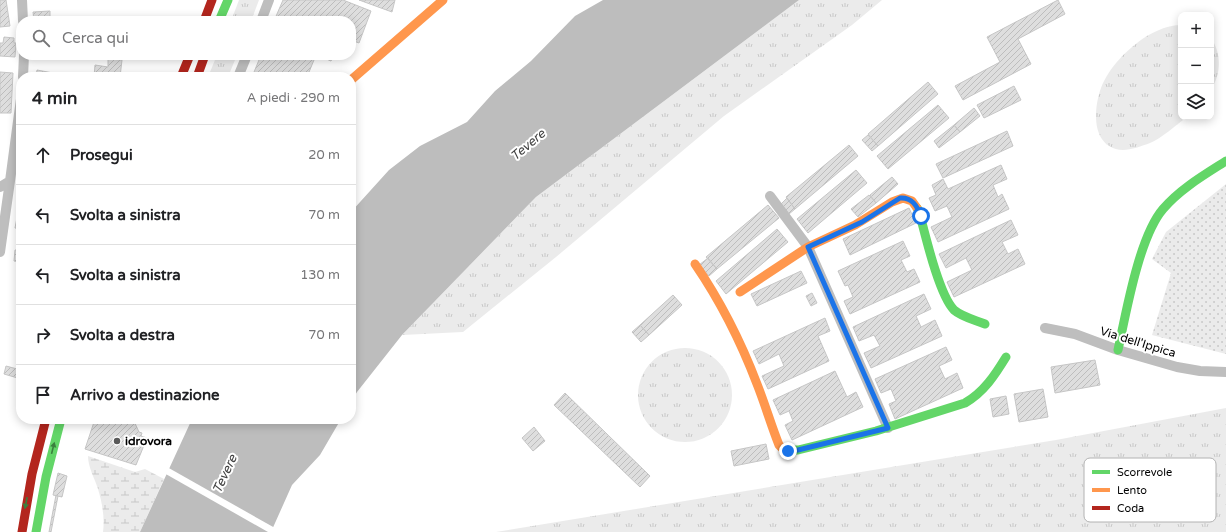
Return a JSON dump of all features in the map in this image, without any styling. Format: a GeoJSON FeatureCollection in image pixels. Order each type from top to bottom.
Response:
{"type":"FeatureCollection","features":[{"type":"Feature","properties":{"kind":"main road"},"geometry":{"type":"LineString","coordinates":[[206,16],[212,0]]}},
{"type":"Feature","properties":{"kind":"main road"},"geometry":{"type":"LineString","coordinates":[[221,16],[228,0]]}},
{"type":"Feature","properties":{"kind":"main road"},"geometry":{"type":"LineString","coordinates":[[356,76],[443,0]]}},
{"type":"Feature","properties":{"kind":"main road"},"geometry":{"type":"LineString","coordinates":[[183,72],[188,60]]}},
{"type":"Feature","properties":{"kind":"main road"},"geometry":{"type":"LineString","coordinates":[[198,72],[203,60]]}},
{"type":"Feature","properties":{"kind":"main road"},"geometry":{"type":"LineString","coordinates":[[1118,350],[1138,268],[1145,245],[1156,218],[1165,207],[1185,190],[1226,161]]}},
{"type":"Feature","properties":{"kind":"main road"},"geometry":{"type":"LineString","coordinates":[[740,292],[808,247],[862,222],[896,200],[904,198],[910,200],[921,216],[938,278],[948,302],[959,314],[985,324]]}},
{"type":"Feature","properties":{"kind":"main road"},"geometry":{"type":"LineString","coordinates":[[695,264],[713,290],[729,320],[760,389],[777,441],[782,448],[788,451],[798,450],[888,428],[971,401],[987,387],[1006,357]]}},
{"type":"Feature","properties":{"kind":"main road"},"geometry":{"type":"LineString","coordinates":[[22,532],[32,474],[45,424]]}},
{"type":"Feature","properties":{"kind":"main road"},"geometry":{"type":"LineString","coordinates":[[36,532],[46,476],[61,424]]}},
{"type":"Feature","properties":{"kind":"street"},"geometry":{"type":"LineString","coordinates":[[22,0],[23,16]]}},
{"type":"Feature","properties":{"kind":"street"},"geometry":{"type":"LineString","coordinates":[[263,16],[269,0]]}},
{"type":"Feature","properties":{"kind":"street"},"geometry":{"type":"LineString","coordinates":[[23,72],[24,60]]}},
{"type":"Feature","properties":{"kind":"street"},"geometry":{"type":"LineString","coordinates":[[240,72],[245,60]]}},
{"type":"Feature","properties":{"kind":"street"},"geometry":{"type":"LineString","coordinates":[[0,252],[16,136]]}},
{"type":"Feature","properties":{"kind":"street"},"geometry":{"type":"LineString","coordinates":[[0,187],[10,181]]}},
{"type":"Feature","properties":{"kind":"street"},"geometry":{"type":"LineString","coordinates":[[770,196],[808,247],[888,428]]}},
{"type":"Feature","properties":{"kind":"street","name":"Via dell'Ippica"},"geometry":{"type":"LineString","coordinates":[[1045,328],[1075,334],[1118,350],[1184,369],[1226,372]]}},
{"type":"Feature","properties":{"kind":"green space"},"geometry":{"type":"Polygon","coordinates":[[[239,0],[259,0],[253,16],[233,16],[239,0]]]}},
{"type":"Feature","properties":{"kind":"green space"},"geometry":{"type":"Polygon","coordinates":[[[799,0],[882,0],[852,25],[724,116],[556,257],[463,332],[402,335],[536,197],[799,0]]]}},
{"type":"Feature","properties":{"kind":"green space"},"geometry":{"type":"Polygon","coordinates":[[[1178,25],[1178,120],[1183,120],[1164,135],[1150,143],[1126,150],[1113,148],[1105,143],[1097,126],[1096,117],[1098,97],[1104,80],[1114,65],[1126,52],[1147,36],[1163,28],[1178,25]]]}},
{"type":"Feature","properties":{"kind":"green space"},"geometry":{"type":"Polygon","coordinates":[[[1214,42],[1219,64],[1217,77],[1214,84],[1214,42]]]}},
{"type":"Feature","properties":{"kind":"green space"},"geometry":{"type":"Polygon","coordinates":[[[215,60],[235,60],[230,72],[210,72],[215,60]]]}},
{"type":"Feature","properties":{"kind":"green space"},"geometry":{"type":"Polygon","coordinates":[[[1226,184],[1226,354],[1152,335],[1171,273],[1152,259],[1166,232],[1226,184]]]}},
{"type":"Feature","properties":{"kind":"green space"},"geometry":{"type":"Polygon","coordinates":[[[685,348],[703,352],[718,362],[728,377],[732,395],[728,413],[718,428],[703,438],[685,442],[667,438],[652,428],[642,413],[638,395],[642,377],[652,362],[667,352],[685,348]]]}},
{"type":"Feature","properties":{"kind":"green space"},"geometry":{"type":"Polygon","coordinates":[[[1226,408],[1226,532],[496,532],[1056,440],[1226,408]]]}},
{"type":"Feature","properties":{"kind":"green space"},"geometry":{"type":"Polygon","coordinates":[[[88,456],[135,472],[145,469],[164,479],[140,532],[103,532],[104,521],[102,505],[90,468],[88,456]]]}},
{"type":"Feature","properties":{"kind":"water","name":"Tevere"},"geometry":{"type":"Polygon","coordinates":[[[603,0],[799,0],[536,197],[402,335],[356,394],[356,206],[389,170],[420,146],[467,122],[495,91],[531,61],[575,16],[603,0]]]}},
{"type":"Feature","properties":{"kind":"water","name":"Tevere"},"geometry":{"type":"Polygon","coordinates":[[[190,424],[338,424],[320,455],[292,485],[271,532],[140,532],[190,424]]]}},
{"type":"Feature","properties":{"kind":"pier"},"geometry":{"type":"Polygon","coordinates":[[[167,467],[275,528],[273,532],[268,532],[164,473],[167,467]]]}},
{"type":"Feature","properties":{"kind":"building"},"geometry":{"type":"Polygon","coordinates":[[[0,0],[6,0],[10,26],[0,27],[0,0]]]}},
{"type":"Feature","properties":{"kind":"building"},"geometry":{"type":"Polygon","coordinates":[[[283,0],[343,0],[371,11],[359,43],[356,42],[356,16],[276,16],[283,0]]]}},
{"type":"Feature","properties":{"kind":"building"},"geometry":{"type":"Polygon","coordinates":[[[359,0],[395,0],[392,12],[359,0]]]}},
{"type":"Feature","properties":{"kind":"building"},"geometry":{"type":"Polygon","coordinates":[[[1058,0],[1065,14],[1018,39],[1031,64],[963,100],[955,86],[1000,62],[987,37],[1058,0]]]}},
{"type":"Feature","properties":{"kind":"building"},"geometry":{"type":"Polygon","coordinates":[[[50,11],[50,16],[33,16],[33,12],[50,11]]]}},
{"type":"Feature","properties":{"kind":"building"},"geometry":{"type":"Polygon","coordinates":[[[4,37],[14,38],[14,43],[16,43],[15,57],[0,56],[0,43],[3,43],[4,37]]]}},
{"type":"Feature","properties":{"kind":"building"},"geometry":{"type":"Polygon","coordinates":[[[108,60],[122,60],[121,72],[94,72],[95,65],[108,67],[108,60]]]}},
{"type":"Feature","properties":{"kind":"building"},"geometry":{"type":"Polygon","coordinates":[[[259,60],[314,60],[309,72],[254,72],[259,60]]]}},
{"type":"Feature","properties":{"kind":"building"},"geometry":{"type":"Polygon","coordinates":[[[37,70],[48,72],[37,72],[37,70]]]}},
{"type":"Feature","properties":{"kind":"building"},"geometry":{"type":"Polygon","coordinates":[[[0,72],[13,73],[11,113],[0,113],[0,72]]]}},
{"type":"Feature","properties":{"kind":"building"},"geometry":{"type":"Polygon","coordinates":[[[928,82],[938,94],[878,146],[868,134],[928,82]]]}},
{"type":"Feature","properties":{"kind":"building"},"geometry":{"type":"Polygon","coordinates":[[[1014,86],[1021,100],[984,118],[977,105],[1014,86]]]}},
{"type":"Feature","properties":{"kind":"building"},"geometry":{"type":"Polygon","coordinates":[[[938,105],[949,118],[888,169],[877,156],[938,105]]]}},
{"type":"Feature","properties":{"kind":"building"},"geometry":{"type":"Polygon","coordinates":[[[974,108],[980,116],[960,132],[954,125],[974,108]]]}},
{"type":"Feature","properties":{"kind":"building"},"geometry":{"type":"Polygon","coordinates":[[[954,125],[960,132],[939,148],[934,141],[954,125]]]}},
{"type":"Feature","properties":{"kind":"building"},"geometry":{"type":"Polygon","coordinates":[[[1007,131],[1013,146],[943,178],[936,164],[1007,131]]]}},
{"type":"Feature","properties":{"kind":"building"},"geometry":{"type":"Polygon","coordinates":[[[868,135],[878,146],[872,151],[862,140],[868,135]]]}},
{"type":"Feature","properties":{"kind":"building"},"geometry":{"type":"Polygon","coordinates":[[[849,145],[858,156],[795,209],[786,197],[849,145]]]}},
{"type":"Feature","properties":{"kind":"building"},"geometry":{"type":"Polygon","coordinates":[[[1001,165],[1007,179],[993,185],[998,197],[1002,194],[1009,209],[938,242],[931,227],[952,217],[947,206],[935,211],[929,198],[936,195],[932,185],[943,179],[948,189],[1001,165]]]}},
{"type":"Feature","properties":{"kind":"building"},"geometry":{"type":"Polygon","coordinates":[[[856,170],[867,183],[808,233],[797,219],[856,170]]]}},
{"type":"Feature","properties":{"kind":"building"},"geometry":{"type":"Polygon","coordinates":[[[892,177],[898,184],[876,203],[870,195],[892,177]]]}},
{"type":"Feature","properties":{"kind":"building"},"geometry":{"type":"Polygon","coordinates":[[[869,195],[876,203],[858,217],[851,209],[869,195]]]}},
{"type":"Feature","properties":{"kind":"building"},"geometry":{"type":"Polygon","coordinates":[[[787,198],[795,209],[789,214],[781,204],[787,198]]]}},
{"type":"Feature","properties":{"kind":"building"},"geometry":{"type":"Polygon","coordinates":[[[768,205],[779,218],[717,269],[706,257],[768,205]]]}},
{"type":"Feature","properties":{"kind":"building"},"geometry":{"type":"Polygon","coordinates":[[[909,208],[916,223],[850,255],[843,239],[909,208]]]}},
{"type":"Feature","properties":{"kind":"building"},"geometry":{"type":"Polygon","coordinates":[[[1011,220],[1018,235],[1002,242],[1008,254],[1018,249],[1025,264],[954,297],[947,282],[972,270],[966,258],[946,268],[939,254],[1011,220]]]}},
{"type":"Feature","properties":{"kind":"building"},"geometry":{"type":"Polygon","coordinates":[[[777,229],[788,242],[726,294],[716,281],[777,229]]]}},
{"type":"Feature","properties":{"kind":"building"},"geometry":{"type":"Polygon","coordinates":[[[903,241],[910,256],[901,260],[907,272],[914,269],[920,282],[850,314],[844,301],[853,297],[848,285],[845,286],[838,271],[903,241]]]}},
{"type":"Feature","properties":{"kind":"building"},"geometry":{"type":"Polygon","coordinates":[[[15,250],[16,250],[16,261],[14,261],[15,250]]]}},
{"type":"Feature","properties":{"kind":"building"},"geometry":{"type":"Polygon","coordinates":[[[708,258],[717,269],[709,276],[699,265],[708,258]]]}},
{"type":"Feature","properties":{"kind":"building"},"geometry":{"type":"Polygon","coordinates":[[[801,271],[807,283],[757,306],[751,294],[801,271]]]}},
{"type":"Feature","properties":{"kind":"building"},"geometry":{"type":"Polygon","coordinates":[[[812,293],[817,303],[811,306],[806,296],[812,293]]]}},
{"type":"Feature","properties":{"kind":"building"},"geometry":{"type":"Polygon","coordinates":[[[924,294],[931,309],[916,316],[921,327],[935,320],[942,336],[871,368],[864,353],[880,346],[874,335],[859,341],[853,327],[924,294]]]}},
{"type":"Feature","properties":{"kind":"building"},"geometry":{"type":"Polygon","coordinates":[[[673,295],[682,305],[649,335],[640,325],[673,295]]]}},
{"type":"Feature","properties":{"kind":"building"},"geometry":{"type":"Polygon","coordinates":[[[825,318],[830,331],[818,336],[829,361],[768,389],[762,376],[784,366],[779,354],[759,364],[753,351],[825,318]]]}},
{"type":"Feature","properties":{"kind":"building"},"geometry":{"type":"Polygon","coordinates":[[[640,325],[649,335],[641,342],[632,332],[640,325]]]}},
{"type":"Feature","properties":{"kind":"building"},"geometry":{"type":"Polygon","coordinates":[[[946,347],[952,360],[939,366],[945,379],[957,373],[963,388],[895,419],[889,404],[896,401],[891,389],[881,393],[875,379],[946,347]]]}},
{"type":"Feature","properties":{"kind":"building"},"geometry":{"type":"Polygon","coordinates":[[[1095,360],[1100,385],[1055,393],[1051,367],[1095,360]]]}},
{"type":"Feature","properties":{"kind":"building"},"geometry":{"type":"Polygon","coordinates":[[[6,366],[16,369],[16,378],[4,374],[6,366]]]}},
{"type":"Feature","properties":{"kind":"building"},"geometry":{"type":"Polygon","coordinates":[[[835,371],[847,397],[856,392],[863,407],[792,440],[785,425],[793,421],[789,411],[780,415],[773,400],[835,371]]]}},
{"type":"Feature","properties":{"kind":"building"},"geometry":{"type":"Polygon","coordinates":[[[1043,389],[1048,417],[1019,422],[1014,394],[1043,389]]]}},
{"type":"Feature","properties":{"kind":"building"},"geometry":{"type":"Polygon","coordinates":[[[565,393],[650,476],[640,487],[554,405],[565,393]]]}},
{"type":"Feature","properties":{"kind":"building"},"geometry":{"type":"Polygon","coordinates":[[[1006,396],[1009,414],[993,417],[990,399],[1006,396]]]}},
{"type":"Feature","properties":{"kind":"building","name":"idrovora"},"geometry":{"type":"Polygon","coordinates":[[[93,424],[135,424],[139,432],[142,433],[141,436],[147,438],[136,465],[85,449],[93,424]]]}},
{"type":"Feature","properties":{"kind":"building"},"geometry":{"type":"Polygon","coordinates":[[[534,427],[545,441],[533,451],[522,438],[534,427]]]}},
{"type":"Feature","properties":{"kind":"building"},"geometry":{"type":"Polygon","coordinates":[[[766,444],[769,459],[734,466],[731,451],[766,444]]]}},
{"type":"Feature","properties":{"kind":"building"},"geometry":{"type":"Polygon","coordinates":[[[58,473],[67,476],[62,497],[53,495],[58,473]]]}},
{"type":"Feature","properties":{"kind":"building"},"geometry":{"type":"Polygon","coordinates":[[[56,495],[58,496],[51,532],[49,532],[56,495]]]}},
{"type":"Feature","properties":{"kind":"traffic: fast"},"geometry":{"type":"LineString","coordinates":[[221,16],[228,0]]}},
{"type":"Feature","properties":{"kind":"traffic: fast"},"geometry":{"type":"LineString","coordinates":[[1118,350],[1134,276],[1140,256],[1155,222],[1163,209],[1177,195],[1226,161]]}},
{"type":"Feature","properties":{"kind":"traffic: fast"},"geometry":{"type":"LineString","coordinates":[[917,208],[938,278],[948,302],[954,310],[961,315],[985,324]]}},
{"type":"Feature","properties":{"kind":"traffic: fast"},"geometry":{"type":"LineString","coordinates":[[783,449],[798,450],[876,431],[965,403],[978,394],[993,377],[1006,357]]}},
{"type":"Feature","properties":{"kind":"traffic: fast"},"geometry":{"type":"LineString","coordinates":[[36,532],[46,477],[60,424]]}},
{"type":"Feature","properties":{"kind":"traffic: slow"},"geometry":{"type":"LineString","coordinates":[[356,76],[443,0]]}},
{"type":"Feature","properties":{"kind":"traffic: slow"},"geometry":{"type":"LineString","coordinates":[[740,292],[808,247],[855,225],[892,202],[903,198],[912,201],[917,208]]}},
{"type":"Feature","properties":{"kind":"traffic: slow"},"geometry":{"type":"LineString","coordinates":[[695,264],[722,308],[737,338],[757,384],[779,445],[783,449]]}},
{"type":"Feature","properties":{"kind":"traffic: jam"},"geometry":{"type":"LineString","coordinates":[[206,16],[212,0]]}},
{"type":"Feature","properties":{"kind":"traffic: jam"},"geometry":{"type":"LineString","coordinates":[[183,72],[188,60]]}},
{"type":"Feature","properties":{"kind":"traffic: jam"},"geometry":{"type":"LineString","coordinates":[[199,72],[203,60]]}},
{"type":"Feature","properties":{"kind":"traffic: jam"},"geometry":{"type":"LineString","coordinates":[[22,532],[32,474],[45,424]]}},
{"type":"Feature","properties":{"kind":"place","name":"idrovora"},"geometry":{"type":"Point","coordinates":[117,441]}},
{"type":"Feature","properties":{"kind":"route"},"geometry":{"type":"LineString","coordinates":[[788,451],[794,451],[888,428],[808,247],[862,222],[900,198],[907,198],[912,201],[921,216]]}}]}
